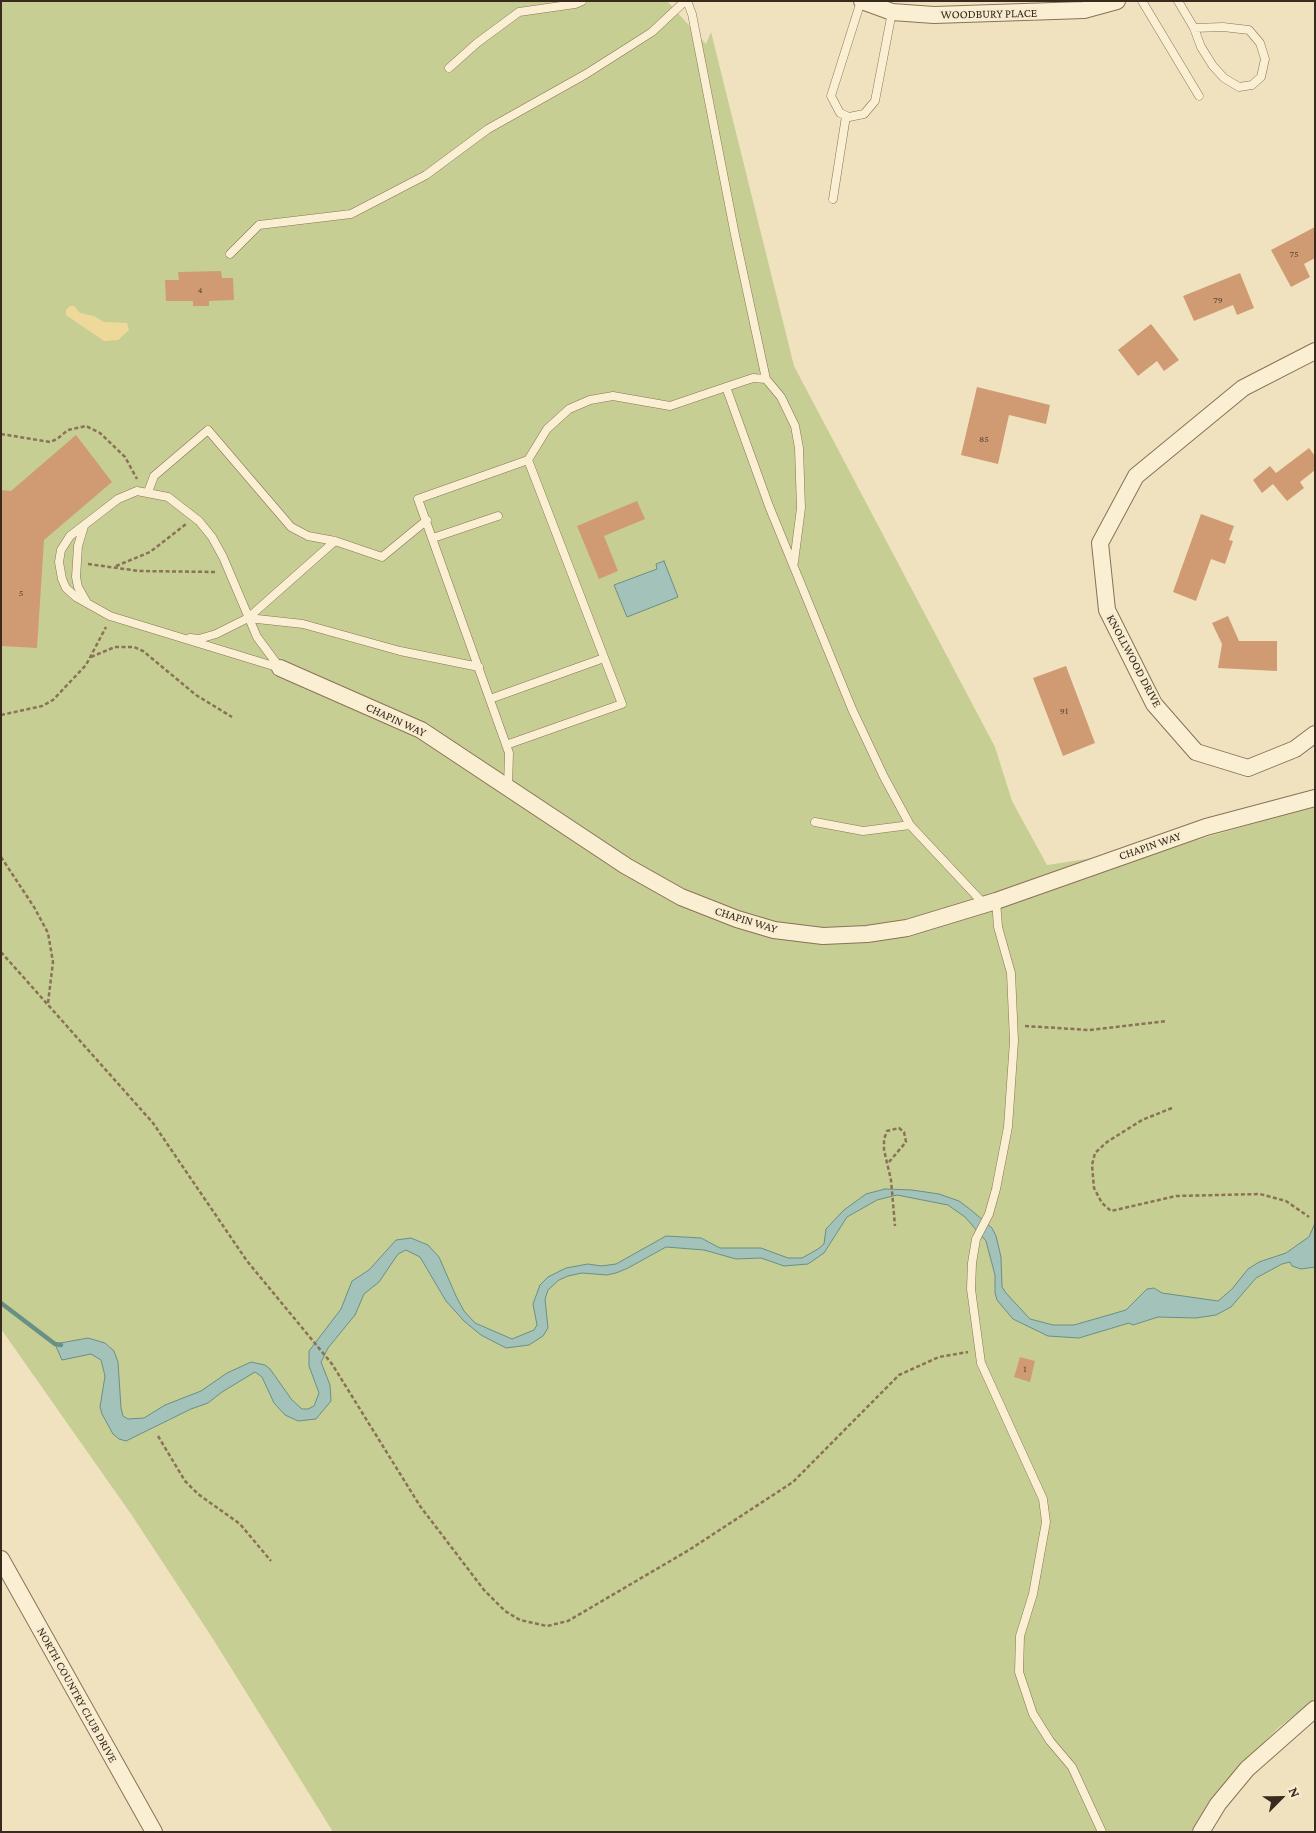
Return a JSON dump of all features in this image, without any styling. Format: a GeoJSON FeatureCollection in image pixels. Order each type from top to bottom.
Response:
{"type":"FeatureCollection","features":[{"type":"Feature","properties":{"kind":"street","name":"WOODBURY PLACE"},"geometry":{"type":"LineString","coordinates":[[862,1],[892,12],[934,15],[1023,7],[1084,10],[1117,1]]}},
{"type":"Feature","properties":{"kind":"street","name":"KNOLLWOOD DRIVE"},"geometry":{"type":"LineString","coordinates":[[1315,351],[1243,388],[1136,476],[1100,542],[1107,610],[1154,704],[1196,752],[1248,768],[1295,749],[1315,734]]}},
{"type":"Feature","properties":{"kind":"street","name":"CHAPIN WAY"},"geometry":{"type":"LineString","coordinates":[[280,668],[421,730],[626,866],[681,897],[737,919],[774,930],[823,936],[867,934],[907,928],[990,903],[1206,827],[1315,798]]}},
{"type":"Feature","properties":{"kind":"street","name":"NORTH COUNTRY CLUB DRIVE"},"geometry":{"type":"LineString","coordinates":[[1,1559],[154,1832]]}},
{"type":"Feature","properties":{"kind":"street"},"geometry":{"type":"LineString","coordinates":[[1201,1832],[1218,1804],[1247,1769],[1315,1709]]}},
{"type":"Feature","properties":{"kind":"lane"},"geometry":{"type":"LineString","coordinates":[[449,68],[477,43],[519,12],[575,4],[582,1]]}},
{"type":"Feature","properties":{"kind":"lane"},"geometry":{"type":"LineString","coordinates":[[230,254],[258,225],[351,214],[426,175],[488,128],[586,74],[652,32],[686,1],[692,14],[735,235],[766,379],[781,397],[795,426],[799,448],[801,508],[794,562]]}},
{"type":"Feature","properties":{"kind":"lane"},"geometry":{"type":"LineString","coordinates":[[862,1],[831,96],[840,113],[846,116],[854,117],[864,114],[875,101],[892,12]]}},
{"type":"Feature","properties":{"kind":"lane"},"geometry":{"type":"LineString","coordinates":[[1142,1],[1198,96]]}},
{"type":"Feature","properties":{"kind":"lane"},"geometry":{"type":"LineString","coordinates":[[1178,1],[1194,28],[1201,47],[1213,66],[1224,78],[1239,87],[1252,84],[1261,76],[1265,59],[1260,43],[1249,30],[1223,27],[1194,28]]}},
{"type":"Feature","properties":{"kind":"lane"},"geometry":{"type":"LineString","coordinates":[[833,200],[846,116]]}},
{"type":"Feature","properties":{"kind":"lane"},"geometry":{"type":"LineString","coordinates":[[508,789],[509,753],[418,499],[528,460],[547,429],[569,409],[590,400],[613,396],[670,406],[753,378],[766,379]]}},
{"type":"Feature","properties":{"kind":"lane"},"geometry":{"type":"LineString","coordinates":[[726,387],[769,506],[794,562],[852,709],[884,778],[910,825],[990,903],[1011,973],[1014,1026],[1008,1128],[989,1214],[976,1239],[971,1290],[981,1364],[1042,1500],[1046,1522],[1033,1594],[1018,1648],[1021,1682],[1033,1714],[1050,1742],[1072,1766],[1102,1832]]}},
{"type":"Feature","properties":{"kind":"lane"},"geometry":{"type":"LineString","coordinates":[[148,492],[154,476],[208,430],[291,527],[308,536],[335,541],[382,556],[426,520]]}},
{"type":"Feature","properties":{"kind":"lane"},"geometry":{"type":"LineString","coordinates":[[506,745],[622,704],[528,460]]}},
{"type":"Feature","properties":{"kind":"lane"},"geometry":{"type":"LineString","coordinates":[[136,491],[168,497],[194,516],[212,537],[257,637],[280,668],[110,616],[66,588],[62,579],[59,562],[61,550],[70,536],[118,499],[136,491]]}},
{"type":"Feature","properties":{"kind":"lane"},"geometry":{"type":"LineString","coordinates":[[433,538],[498,516]]}},
{"type":"Feature","properties":{"kind":"lane"},"geometry":{"type":"LineString","coordinates":[[84,524],[80,535],[76,563],[78,586],[87,603]]}},
{"type":"Feature","properties":{"kind":"lane"},"geometry":{"type":"LineString","coordinates":[[176,637],[199,639],[208,637],[248,618],[335,541]]}},
{"type":"Feature","properties":{"kind":"lane"},"geometry":{"type":"LineString","coordinates":[[248,618],[303,624],[400,651],[479,667]]}},
{"type":"Feature","properties":{"kind":"lane"},"geometry":{"type":"LineString","coordinates":[[490,699],[604,658]]}},
{"type":"Feature","properties":{"kind":"lane"},"geometry":{"type":"LineString","coordinates":[[815,822],[863,831],[910,825]]}},
{"type":"Feature","properties":{"kind":"path"},"geometry":{"type":"LineString","coordinates":[[1,434],[50,442],[58,439],[68,430],[86,426],[100,432],[125,457],[137,479],[136,491]]}},
{"type":"Feature","properties":{"kind":"path"},"geometry":{"type":"LineString","coordinates":[[115,566],[150,552],[166,542],[194,516]]}},
{"type":"Feature","properties":{"kind":"path"},"geometry":{"type":"LineString","coordinates":[[76,563],[115,566],[139,571],[200,573],[228,569]]}},
{"type":"Feature","properties":{"kind":"path"},"geometry":{"type":"LineString","coordinates":[[1,715],[42,706],[53,700],[91,657],[110,616]]}},
{"type":"Feature","properties":{"kind":"path"},"geometry":{"type":"LineString","coordinates":[[91,657],[115,647],[134,647],[143,652],[196,696],[232,717]]}},
{"type":"Feature","properties":{"kind":"path"},"geometry":{"type":"LineString","coordinates":[[1,857],[34,907],[48,933],[53,962],[48,1003]]}},
{"type":"Feature","properties":{"kind":"path"},"geometry":{"type":"LineString","coordinates":[[1,952],[152,1123],[233,1242],[279,1302],[332,1364],[420,1506],[484,1590],[505,1611],[520,1620],[547,1626],[568,1621],[606,1599],[689,1550],[793,1482],[899,1375],[939,1357],[979,1350]]}},
{"type":"Feature","properties":{"kind":"path"},"geometry":{"type":"LineString","coordinates":[[1014,1026],[1089,1030],[1167,1021]]}},
{"type":"Feature","properties":{"kind":"path"},"geometry":{"type":"LineString","coordinates":[[1172,1108],[1142,1120],[1107,1142],[1095,1153],[1092,1172],[1094,1188],[1106,1207],[1111,1210],[1176,1196],[1260,1194],[1286,1201],[1309,1217]]}},
{"type":"Feature","properties":{"kind":"path"},"geometry":{"type":"LineString","coordinates":[[889,1162],[906,1142],[904,1132],[899,1128],[891,1129],[885,1134],[884,1150],[889,1162],[892,1180],[895,1226]]}},
{"type":"Feature","properties":{"kind":"path"},"geometry":{"type":"LineString","coordinates":[[158,1436],[175,1468],[191,1488],[240,1524],[271,1561]]}},
{"type":"Feature","properties":{"kind":"green space"},"geometry":{"type":"Polygon","coordinates":[[[1,1],[667,1],[706,44],[711,32],[794,366],[995,747],[1012,801],[1047,865],[1179,845],[1315,806],[1315,1699],[1278,1728],[1225,1782],[1191,1832],[333,1832],[213,1639],[131,1514],[1,1329],[1,1]]]}},
{"type":"Feature","properties":{"kind":"sand"},"geometry":{"type":"Polygon","coordinates":[[[70,306],[74,306],[80,313],[94,316],[104,322],[127,323],[129,330],[118,340],[104,341],[66,315],[66,310],[70,306]]]}},
{"type":"Feature","properties":{"kind":"water"},"geometry":{"type":"Polygon","coordinates":[[[664,561],[678,597],[627,617],[614,585],[657,569],[656,564],[664,561]]]}},
{"type":"Feature","properties":{"kind":"water"},"geometry":{"type":"Polygon","coordinates":[[[885,1189],[939,1194],[959,1201],[971,1210],[992,1228],[996,1236],[1001,1257],[1002,1287],[1006,1293],[1030,1319],[1053,1325],[1074,1325],[1126,1310],[1147,1289],[1154,1288],[1162,1293],[1218,1301],[1232,1289],[1248,1269],[1259,1262],[1286,1253],[1309,1237],[1315,1223],[1315,1267],[1301,1269],[1292,1266],[1290,1262],[1282,1264],[1256,1278],[1231,1307],[1216,1315],[1196,1318],[1158,1317],[1133,1325],[1129,1323],[1079,1338],[1048,1336],[1013,1319],[997,1300],[995,1275],[986,1241],[965,1217],[948,1205],[897,1195],[877,1200],[847,1217],[824,1253],[808,1264],[784,1266],[761,1258],[736,1259],[704,1250],[666,1247],[616,1273],[607,1275],[582,1273],[568,1276],[559,1280],[548,1290],[545,1299],[548,1328],[543,1336],[529,1345],[506,1348],[481,1335],[464,1321],[446,1301],[420,1257],[406,1250],[398,1254],[379,1282],[364,1294],[355,1315],[328,1348],[321,1362],[330,1385],[331,1401],[316,1419],[298,1421],[285,1415],[274,1403],[262,1377],[255,1372],[208,1403],[191,1409],[126,1441],[119,1439],[113,1434],[102,1414],[100,1407],[105,1376],[101,1360],[91,1354],[62,1360],[55,1344],[88,1338],[105,1343],[114,1351],[118,1362],[121,1408],[123,1416],[128,1419],[144,1418],[165,1405],[201,1391],[227,1373],[251,1362],[265,1365],[270,1369],[292,1400],[302,1409],[308,1409],[314,1406],[319,1393],[309,1366],[309,1351],[341,1309],[352,1281],[369,1270],[396,1240],[411,1238],[428,1245],[439,1257],[464,1311],[475,1323],[512,1339],[534,1330],[537,1325],[533,1304],[540,1285],[548,1277],[566,1268],[588,1264],[601,1266],[616,1264],[666,1236],[701,1238],[720,1248],[761,1248],[788,1258],[802,1258],[824,1244],[826,1229],[844,1210],[866,1194],[885,1189]]]}},
{"type":"Feature","properties":{"kind":"building"},"geometry":{"type":"Polygon","coordinates":[[[1315,227],[1315,258],[1304,264],[1310,277],[1291,287],[1271,250],[1315,227]]]}},
{"type":"Feature","properties":{"kind":"building"},"geometry":{"type":"Polygon","coordinates":[[[221,271],[222,278],[233,278],[234,300],[209,301],[209,306],[193,306],[193,301],[166,301],[165,280],[179,280],[178,272],[221,271]]]}},
{"type":"Feature","properties":{"kind":"building"},"geometry":{"type":"Polygon","coordinates":[[[1240,273],[1254,308],[1237,315],[1233,305],[1194,321],[1183,296],[1240,273]]]}},
{"type":"Feature","properties":{"kind":"building"},"geometry":{"type":"Polygon","coordinates":[[[1151,324],[1179,360],[1164,371],[1157,361],[1138,376],[1118,350],[1151,324]]]}},
{"type":"Feature","properties":{"kind":"building"},"geometry":{"type":"Polygon","coordinates":[[[977,387],[1050,405],[1046,424],[1009,415],[998,464],[961,455],[977,387]]]}},
{"type":"Feature","properties":{"kind":"building"},"geometry":{"type":"Polygon","coordinates":[[[76,435],[112,482],[44,540],[37,648],[1,646],[1,490],[11,491],[76,435]]]}},
{"type":"Feature","properties":{"kind":"building"},"geometry":{"type":"Polygon","coordinates":[[[1309,448],[1315,456],[1315,470],[1300,482],[1304,488],[1287,501],[1273,484],[1262,493],[1253,480],[1270,466],[1276,473],[1309,448]]]}},
{"type":"Feature","properties":{"kind":"building"},"geometry":{"type":"Polygon","coordinates":[[[637,501],[645,519],[604,536],[618,571],[599,579],[577,526],[637,501]]]}},
{"type":"Feature","properties":{"kind":"building"},"geometry":{"type":"Polygon","coordinates":[[[1201,514],[1234,526],[1229,540],[1233,541],[1225,564],[1211,559],[1196,601],[1173,592],[1201,514]]]}},
{"type":"Feature","properties":{"kind":"building"},"geometry":{"type":"Polygon","coordinates":[[[1228,616],[1239,641],[1277,641],[1277,671],[1218,668],[1222,644],[1212,623],[1228,616]]]}},
{"type":"Feature","properties":{"kind":"building"},"geometry":{"type":"Polygon","coordinates":[[[1066,666],[1095,743],[1063,756],[1033,678],[1066,666]]]}},
{"type":"Feature","properties":{"kind":"building"},"geometry":{"type":"Polygon","coordinates":[[[1020,1357],[1035,1361],[1030,1382],[1014,1377],[1020,1357]]]}},
{"type":"Feature","properties":{"kind":"waterway"},"geometry":{"type":"LineString","coordinates":[[1,1303],[55,1344],[61,1345]]}}]}
